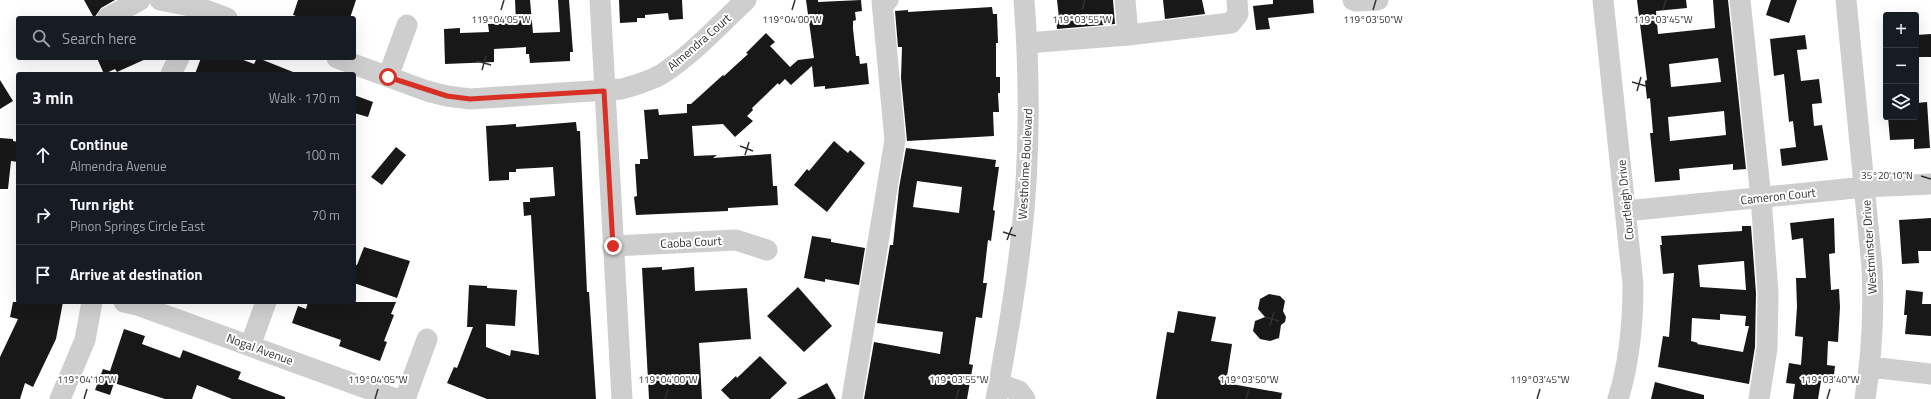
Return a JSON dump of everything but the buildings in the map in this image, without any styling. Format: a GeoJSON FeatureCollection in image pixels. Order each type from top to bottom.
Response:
{"type":"FeatureCollection","features":[{"type":"Feature","properties":{"kind":"street"},"geometry":{"type":"LineString","coordinates":[[111,16],[140,0]]}},
{"type":"Feature","properties":{"kind":"street"},"geometry":{"type":"LineString","coordinates":[[160,0],[199,9],[221,16]]}},
{"type":"Feature","properties":{"kind":"street"},"geometry":{"type":"LineString","coordinates":[[600,0],[622,399]]}},
{"type":"Feature","properties":{"kind":"street","name":"Almendra Court"},"geometry":{"type":"LineString","coordinates":[[342,60],[388,77],[447,96],[470,99],[604,91],[642,83],[661,74],[680,61],[746,0]]}},
{"type":"Feature","properties":{"kind":"street"},"geometry":{"type":"LineString","coordinates":[[852,399],[895,140],[882,1],[888,0]]}},
{"type":"Feature","properties":{"kind":"street","name":"Westholme Boulevard"},"geometry":{"type":"LineString","coordinates":[[998,392],[1012,308],[1021,239],[1026,169],[1028,100],[1027,43],[1024,0]]}},
{"type":"Feature","properties":{"kind":"street"},"geometry":{"type":"LineString","coordinates":[[1125,0],[1128,35]]}},
{"type":"Feature","properties":{"kind":"street"},"geometry":{"type":"LineString","coordinates":[[1027,43],[1128,35],[1232,23],[1238,14],[1237,0]]}},
{"type":"Feature","properties":{"kind":"street"},"geometry":{"type":"LineString","coordinates":[[1353,0],[1356,2],[1378,0]]}},
{"type":"Feature","properties":{"kind":"street","name":"Courtleigh Drive"},"geometry":{"type":"LineString","coordinates":[[1603,0],[1633,284],[1633,313],[1630,348],[1618,399]]}},
{"type":"Feature","properties":{"kind":"street"},"geometry":{"type":"LineString","coordinates":[[1740,0],[1761,198],[1768,293],[1767,348],[1759,399]]}},
{"type":"Feature","properties":{"kind":"street","name":"Westminster Drive"},"geometry":{"type":"LineString","coordinates":[[1846,0],[1865,187],[1874,307],[1870,367],[1865,399]]}},
{"type":"Feature","properties":{"kind":"street"},"geometry":{"type":"LineString","coordinates":[[388,77],[407,25]]}},
{"type":"Feature","properties":{"kind":"street"},"geometry":{"type":"LineString","coordinates":[[172,72],[178,60]]}},
{"type":"Feature","properties":{"kind":"street","name":"Cameron Court"},"geometry":{"type":"LineString","coordinates":[[1626,211],[1865,187],[1931,184]]}},
{"type":"Feature","properties":{"kind":"street","name":"Caoba Court"},"geometry":{"type":"LineString","coordinates":[[613,246],[736,240],[767,250]]}},
{"type":"Feature","properties":{"kind":"street"},"geometry":{"type":"LineString","coordinates":[[61,399],[85,340],[92,304]]}},
{"type":"Feature","properties":{"kind":"street","name":"Nogal Avenue"},"geometry":{"type":"LineString","coordinates":[[137,304],[396,399]]}},
{"type":"Feature","properties":{"kind":"street"},"geometry":{"type":"LineString","coordinates":[[250,346],[265,304]]}},
{"type":"Feature","properties":{"kind":"street"},"geometry":{"type":"LineString","coordinates":[[404,399],[427,339]]}},
{"type":"Feature","properties":{"kind":"street"},"geometry":{"type":"LineString","coordinates":[[1870,367],[1931,374]]}},
{"type":"Feature","properties":{"kind":"street"},"geometry":{"type":"LineString","coordinates":[[998,392],[1018,391],[1025,399]]}},
{"type":"Feature","properties":{"kind":"route"},"geometry":{"type":"LineString","coordinates":[[388,77],[427,91],[447,96],[470,99],[604,91],[613,246]]}}]}
